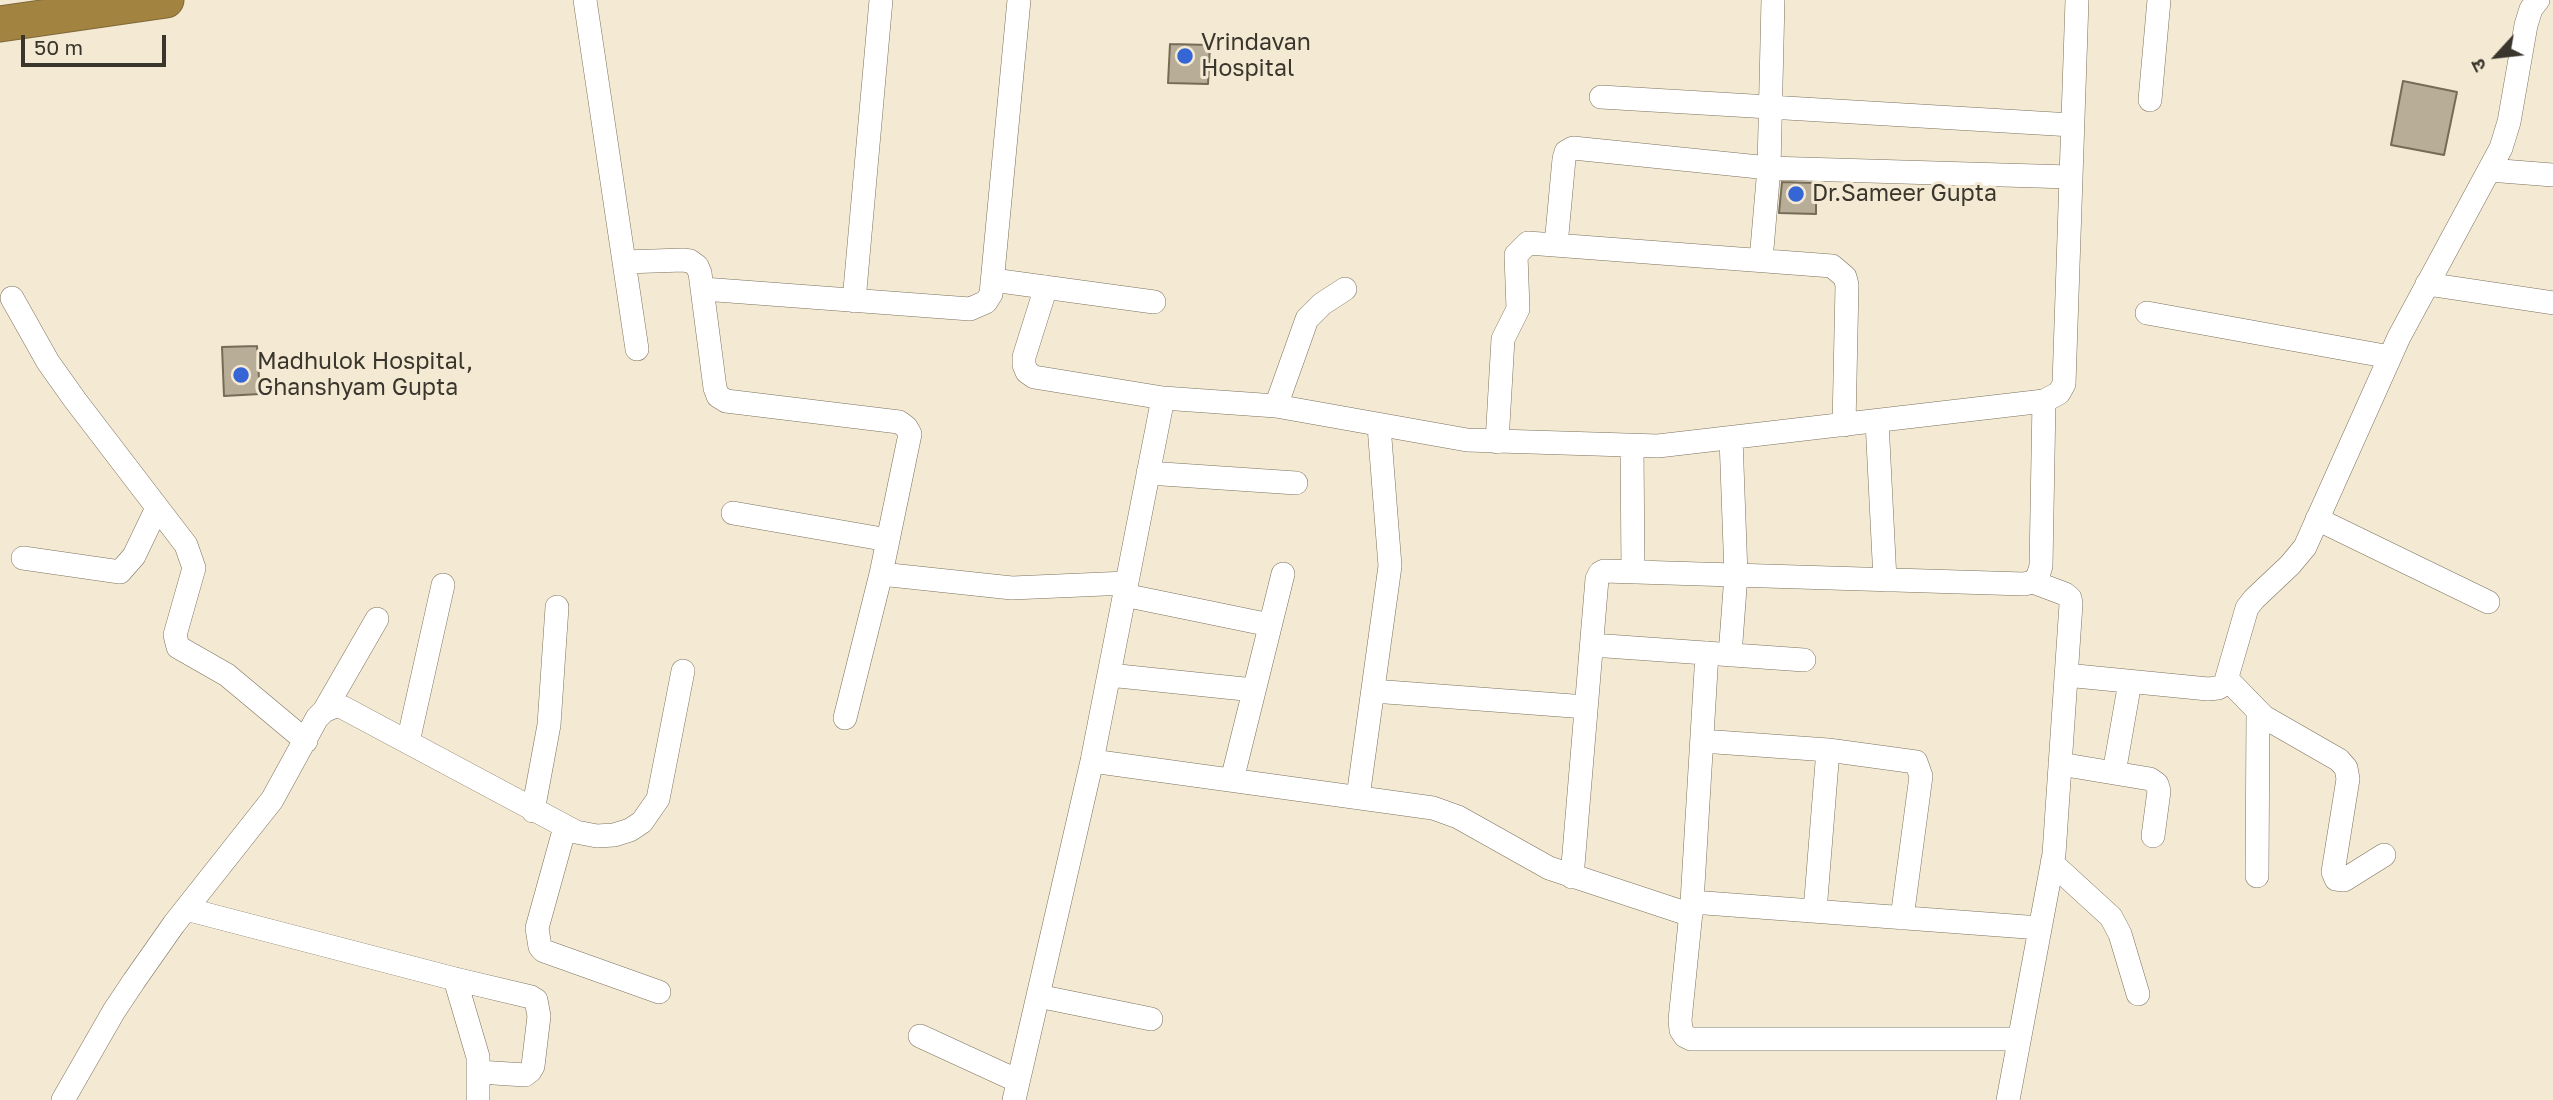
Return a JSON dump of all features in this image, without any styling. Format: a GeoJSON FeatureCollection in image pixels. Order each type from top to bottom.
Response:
{"type":"FeatureCollection","features":[{"type":"Feature","properties":{"kind":"highway"},"geometry":{"type":"LineString","coordinates":[[0,1],[8,0]]}},
{"type":"Feature","properties":{"kind":"highway"},"geometry":{"type":"LineString","coordinates":[[0,24],[166,0]]}},
{"type":"Feature","properties":{"kind":"street"},"geometry":{"type":"LineString","coordinates":[[586,0],[636,349]]}},
{"type":"Feature","properties":{"kind":"street"},"geometry":{"type":"LineString","coordinates":[[854,300],[881,0]]}},
{"type":"Feature","properties":{"kind":"street"},"geometry":{"type":"LineString","coordinates":[[703,289],[970,309],[986,302],[991,294],[993,280],[1019,0]]}},
{"type":"Feature","properties":{"kind":"street"},"geometry":{"type":"LineString","coordinates":[[1761,260],[1769,168],[1773,0]]}},
{"type":"Feature","properties":{"kind":"street"},"geometry":{"type":"LineString","coordinates":[[1046,287],[1024,357],[1027,372],[1034,377],[1163,398],[1276,406],[1379,426],[1497,442],[1658,446],[2044,401],[2059,393],[2064,384],[2077,0]]}},
{"type":"Feature","properties":{"kind":"street"},"geometry":{"type":"LineString","coordinates":[[2150,100],[2159,0]]}},
{"type":"Feature","properties":{"kind":"street"},"geometry":{"type":"LineString","coordinates":[[2066,675],[2208,689],[2218,688],[2227,679],[2248,608],[2299,556],[2390,357],[2501,148],[2509,122],[2526,24],[2531,9],[2538,0]]}},
{"type":"Feature","properties":{"kind":"street"},"geometry":{"type":"LineString","coordinates":[[1601,97],[2072,125]]}},
{"type":"Feature","properties":{"kind":"street"},"geometry":{"type":"LineString","coordinates":[[1556,245],[1564,159],[1566,152],[1573,148],[1769,168],[2070,177]]}},
{"type":"Feature","properties":{"kind":"street"},"geometry":{"type":"LineString","coordinates":[[2489,170],[2553,175]]}},
{"type":"Feature","properties":{"kind":"street"},"geometry":{"type":"LineString","coordinates":[[1497,442],[1503,339],[1518,309],[1517,255],[1528,243],[1832,266],[1845,277],[1847,285],[1844,425]]}},
{"type":"Feature","properties":{"kind":"street"},"geometry":{"type":"LineString","coordinates":[[624,262],[690,261],[700,273],[718,396],[726,401],[899,422],[910,434],[881,574],[845,718]]}},
{"type":"Feature","properties":{"kind":"street"},"geometry":{"type":"LineString","coordinates":[[993,280],[1154,302]]}},
{"type":"Feature","properties":{"kind":"street"},"geometry":{"type":"LineString","coordinates":[[2427,285],[2553,303]]}},
{"type":"Feature","properties":{"kind":"street"},"geometry":{"type":"LineString","coordinates":[[1276,406],[1307,319],[1322,304],[1345,289]]}},
{"type":"Feature","properties":{"kind":"street"},"geometry":{"type":"LineString","coordinates":[[12,298],[48,362],[186,545],[193,562],[175,635],[178,648],[227,676],[306,741]]}},
{"type":"Feature","properties":{"kind":"street"},"geometry":{"type":"LineString","coordinates":[[2147,313],[2390,357]]}},
{"type":"Feature","properties":{"kind":"street"},"geometry":{"type":"LineString","coordinates":[[920,1036],[1016,1091],[1092,761],[1163,398]]}},
{"type":"Feature","properties":{"kind":"street"},"geometry":{"type":"LineString","coordinates":[[1572,877],[1591,645],[1600,573],[1604,571],[2024,584],[2032,582],[2039,576],[2041,566],[2044,401]]}},
{"type":"Feature","properties":{"kind":"street"},"geometry":{"type":"LineString","coordinates":[[1877,421],[1885,580]]}},
{"type":"Feature","properties":{"kind":"street"},"geometry":{"type":"LineString","coordinates":[[1359,797],[1390,566],[1379,426]]}},
{"type":"Feature","properties":{"kind":"street"},"geometry":{"type":"LineString","coordinates":[[1730,655],[1736,575],[1731,438]]}},
{"type":"Feature","properties":{"kind":"street"},"geometry":{"type":"LineString","coordinates":[[1632,446],[1633,572]]}},
{"type":"Feature","properties":{"kind":"street"},"geometry":{"type":"LineString","coordinates":[[1148,473],[1296,484]]}},
{"type":"Feature","properties":{"kind":"street"},"geometry":{"type":"LineString","coordinates":[[23,558],[120,572],[134,556],[158,508]]}},
{"type":"Feature","properties":{"kind":"street"},"geometry":{"type":"LineString","coordinates":[[733,513],[888,540]]}},
{"type":"Feature","properties":{"kind":"street"},"geometry":{"type":"LineString","coordinates":[[2317,519],[2488,602]]}},
{"type":"Feature","properties":{"kind":"street"},"geometry":{"type":"LineString","coordinates":[[881,574],[1012,588],[1126,589],[1270,625]]}},
{"type":"Feature","properties":{"kind":"street"},"geometry":{"type":"LineString","coordinates":[[1231,780],[1283,574]]}},
{"type":"Feature","properties":{"kind":"street"},"geometry":{"type":"LineString","coordinates":[[2008,1100],[2052,863],[2071,604],[2070,598],[2032,582]]}},
{"type":"Feature","properties":{"kind":"street"},"geometry":{"type":"LineString","coordinates":[[408,743],[443,585]]}},
{"type":"Feature","properties":{"kind":"street"},"geometry":{"type":"LineString","coordinates":[[533,811],[549,725],[557,607]]}},
{"type":"Feature","properties":{"kind":"street"},"geometry":{"type":"LineString","coordinates":[[63,1100],[114,1011],[186,909],[272,800],[317,718],[324,711],[377,619]]}},
{"type":"Feature","properties":{"kind":"street"},"geometry":{"type":"LineString","coordinates":[[1591,645],[1804,660]]}},
{"type":"Feature","properties":{"kind":"street"},"geometry":{"type":"LineString","coordinates":[[1707,653],[1692,908],[1680,1020],[1685,1036],[1691,1039],[2020,1039]]}},
{"type":"Feature","properties":{"kind":"street"},"geometry":{"type":"LineString","coordinates":[[324,711],[336,706],[342,707],[576,832],[597,836],[614,835],[630,830],[642,822],[658,799],[683,671]]}},
{"type":"Feature","properties":{"kind":"street"},"geometry":{"type":"LineString","coordinates":[[1109,675],[1254,690]]}},
{"type":"Feature","properties":{"kind":"street"},"geometry":{"type":"LineString","coordinates":[[2227,679],[2258,712],[2339,760],[2346,768],[2348,779],[2333,872],[2336,879],[2344,880],[2384,855]]}},
{"type":"Feature","properties":{"kind":"street"},"geometry":{"type":"LineString","coordinates":[[2114,773],[2130,682]]}},
{"type":"Feature","properties":{"kind":"street"},"geometry":{"type":"LineString","coordinates":[[1373,691],[1586,707]]}},
{"type":"Feature","properties":{"kind":"street"},"geometry":{"type":"LineString","coordinates":[[2257,876],[2258,712]]}},
{"type":"Feature","properties":{"kind":"street"},"geometry":{"type":"LineString","coordinates":[[1702,741],[1828,750],[1916,762],[1921,776],[1902,918]]}},
{"type":"Feature","properties":{"kind":"street"},"geometry":{"type":"LineString","coordinates":[[1815,911],[1828,750]]}},
{"type":"Feature","properties":{"kind":"street"},"geometry":{"type":"LineString","coordinates":[[1092,761],[1433,808],[1458,817],[1549,868],[1572,877],[1692,908],[1815,911],[2040,928]]}},
{"type":"Feature","properties":{"kind":"street"},"geometry":{"type":"LineString","coordinates":[[2060,764],[2150,779],[2157,784],[2159,791],[2153,836]]}},
{"type":"Feature","properties":{"kind":"street"},"geometry":{"type":"LineString","coordinates":[[565,827],[537,928],[540,947],[544,951],[659,992]]}},
{"type":"Feature","properties":{"kind":"street"},"geometry":{"type":"LineString","coordinates":[[2052,863],[2111,917],[2120,934],[2138,994]]}},
{"type":"Feature","properties":{"kind":"street"},"geometry":{"type":"LineString","coordinates":[[186,909],[531,997],[538,1003],[539,1016],[533,1066],[530,1071],[525,1075],[479,1072]]}},
{"type":"Feature","properties":{"kind":"street"},"geometry":{"type":"LineString","coordinates":[[455,979],[478,1057],[478,1100]]}},
{"type":"Feature","properties":{"kind":"street"},"geometry":{"type":"LineString","coordinates":[[1038,996],[1150,1019]]}},
{"type":"Feature","properties":{"kind":"building"},"geometry":{"type":"Polygon","coordinates":[[[1170,44],[1210,45],[1208,84],[1168,83],[1170,44]]]}},
{"type":"Feature","properties":{"kind":"building"},"geometry":{"type":"Polygon","coordinates":[[[2403,81],[2457,92],[2444,155],[2391,145],[2403,81]]]}},
{"type":"Feature","properties":{"kind":"building"},"geometry":{"type":"Polygon","coordinates":[[[1782,182],[1816,183],[1816,214],[1779,213],[1782,182]]]}},
{"type":"Feature","properties":{"kind":"building"},"geometry":{"type":"Polygon","coordinates":[[[257,346],[260,394],[224,396],[222,347],[257,346]]]}},
{"type":"Feature","properties":{"kind":"place","name":"Vrindavan Hospital"},"geometry":{"type":"Point","coordinates":[1185,56]}},
{"type":"Feature","properties":{"kind":"place","name":"Dr.Sameer Gupta"},"geometry":{"type":"Point","coordinates":[1796,194]}},
{"type":"Feature","properties":{"kind":"place","name":"Madhulok Hospital, Ghanshyam Gupta"},"geometry":{"type":"Point","coordinates":[241,375]}}]}
